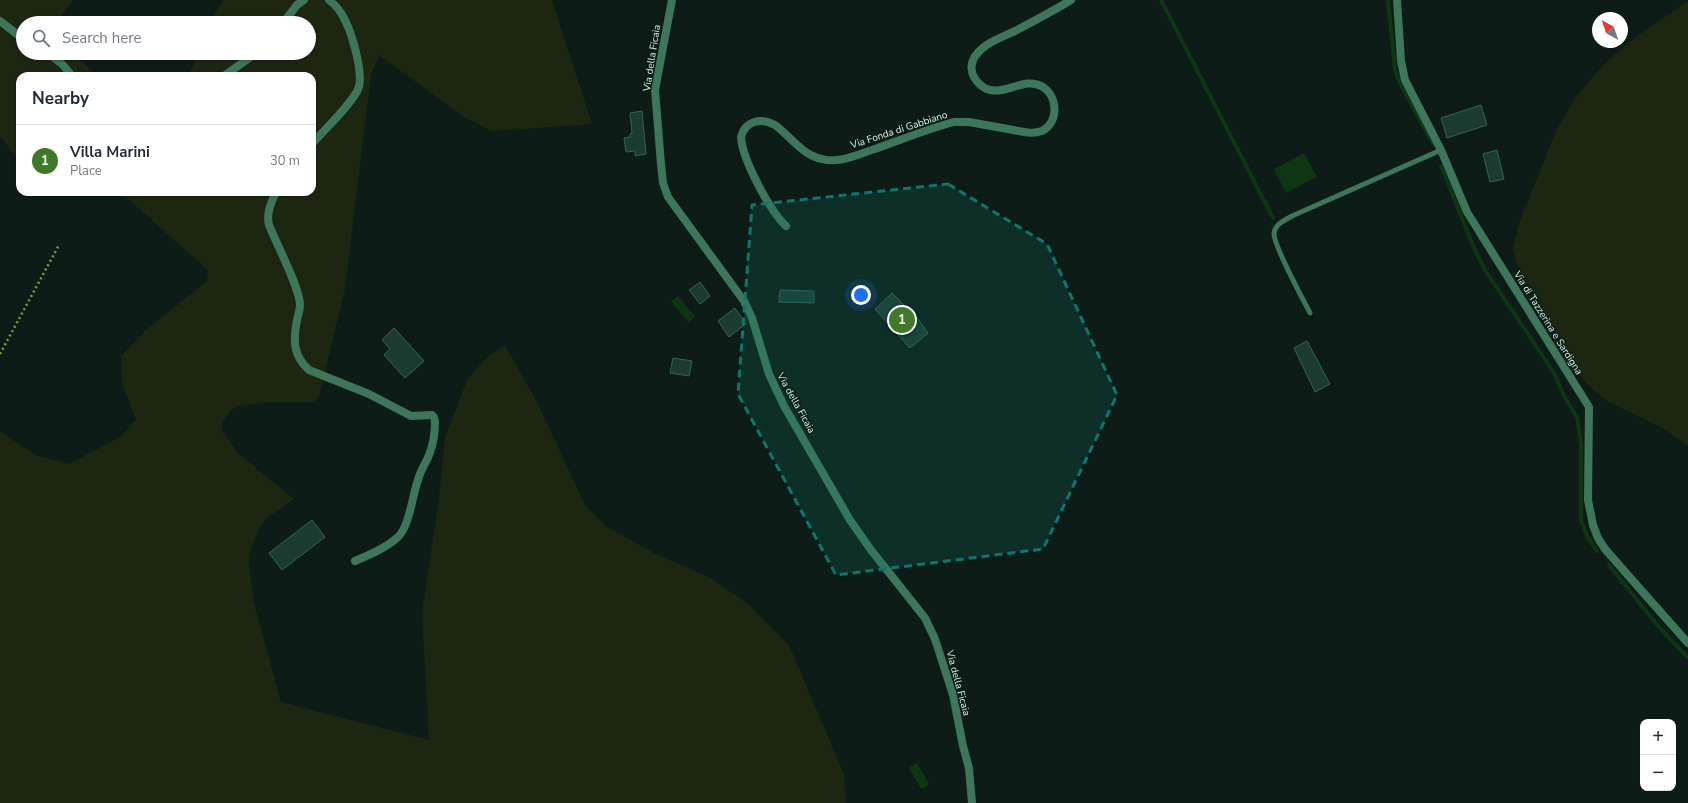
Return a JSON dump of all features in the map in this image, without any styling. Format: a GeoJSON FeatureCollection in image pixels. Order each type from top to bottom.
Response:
{"type":"FeatureCollection","features":[{"type":"Feature","properties":{"kind":"street"},"geometry":{"type":"LineString","coordinates":[[288,16],[297,5],[304,0]]}},
{"type":"Feature","properties":{"kind":"street"},"geometry":{"type":"LineString","coordinates":[[316,140],[353,98],[359,87],[360,77],[348,26],[341,12],[329,0]]}},
{"type":"Feature","properties":{"kind":"street","name":"Via della Ficaia"},"geometry":{"type":"LineString","coordinates":[[672,0],[655,90],[663,183],[668,197],[744,301],[752,318],[762,358],[776,390],[850,520],[871,550],[925,618],[939,651],[953,695],[969,768],[972,803]]}},
{"type":"Feature","properties":{"kind":"street","name":"Via Fonda di Gabbiano"},"geometry":{"type":"LineString","coordinates":[[786,226],[768,204],[746,157],[741,137],[746,126],[754,122],[767,121],[775,125],[808,153],[815,157],[827,160],[844,159],[954,122],[969,122],[1031,133],[1042,131],[1049,124],[1054,113],[1053,100],[1046,89],[1035,83],[1029,83],[1004,89],[990,90],[974,78],[971,66],[975,56],[988,44],[1071,0]]}},
{"type":"Feature","properties":{"kind":"street","name":"Via di Tazzerina e Sardigna"},"geometry":{"type":"LineString","coordinates":[[1397,0],[1401,62],[1405,80],[1441,150],[1467,212],[1589,407],[1588,500],[1591,519],[1598,538],[1605,549],[1688,642]]}},
{"type":"Feature","properties":{"kind":"street"},"geometry":{"type":"LineString","coordinates":[[0,21],[16,34]]}},
{"type":"Feature","properties":{"kind":"street"},"geometry":{"type":"LineString","coordinates":[[57,60],[69,72]]}},
{"type":"Feature","properties":{"kind":"street"},"geometry":{"type":"LineString","coordinates":[[230,72],[246,60]]}},
{"type":"Feature","properties":{"kind":"street"},"geometry":{"type":"LineString","coordinates":[[274,196],[268,211],[268,225],[300,299],[294,346],[303,365],[309,370],[369,394],[404,413],[418,416],[432,416],[436,422],[430,455],[418,478],[406,523],[402,532],[398,537],[374,553],[355,561]]}},
{"type":"Feature","properties":{"kind":"lane"},"geometry":{"type":"LineString","coordinates":[[1310,313],[1278,246],[1274,232],[1277,226],[1292,216],[1441,150]]}},
{"type":"Feature","properties":{"kind":"path"},"geometry":{"type":"LineString","coordinates":[[0,354],[59,245]]}},
{"type":"Feature","properties":{"kind":"highlighted area"},"geometry":{"type":"Polygon","coordinates":[[[948,184],[1047,244],[1117,395],[1043,549],[836,575],[738,394],[752,205],[948,184]]]}},
{"type":"Feature","properties":{"kind":"shaded area"},"geometry":{"type":"Polygon","coordinates":[[[0,0],[73,0],[61,16],[16,16],[16,60],[80,60],[93,72],[16,72],[16,157],[0,136],[0,0]]]}},
{"type":"Feature","properties":{"kind":"shaded area"},"geometry":{"type":"Polygon","coordinates":[[[224,0],[552,0],[592,124],[492,131],[464,117],[379,55],[371,75],[345,289],[319,397],[313,402],[264,402],[240,406],[231,410],[222,422],[222,431],[238,453],[294,499],[268,517],[260,526],[250,552],[249,564],[254,603],[281,702],[429,740],[422,613],[439,498],[445,438],[467,380],[487,357],[505,345],[537,402],[585,505],[607,527],[654,553],[712,579],[748,604],[789,645],[844,774],[846,803],[0,803],[0,431],[35,455],[69,464],[120,437],[136,420],[122,384],[121,356],[145,331],[207,281],[208,271],[200,263],[126,197],[120,196],[316,196],[316,72],[190,72],[196,60],[316,60],[316,16],[213,16],[224,0]]]}},
{"type":"Feature","properties":{"kind":"shaded area"},"geometry":{"type":"Polygon","coordinates":[[[1688,1],[1688,446],[1664,429],[1607,401],[1589,386],[1580,376],[1516,262],[1513,249],[1519,223],[1556,131],[1578,94],[1607,61],[1623,48],[1628,48],[1628,44],[1688,1]]]}},
{"type":"Feature","properties":{"kind":"shaded area"},"geometry":{"type":"Polygon","coordinates":[[[1304,153],[1317,177],[1286,193],[1274,169],[1304,153]]]}},
{"type":"Feature","properties":{"kind":"shaded area"},"geometry":{"type":"Polygon","coordinates":[[[678,296],[695,317],[688,322],[671,301],[678,296]]]}},
{"type":"Feature","properties":{"kind":"shaded area"},"geometry":{"type":"Polygon","coordinates":[[[917,763],[929,784],[924,789],[923,787],[921,789],[909,768],[917,763]]]}},
{"type":"Feature","properties":{"kind":"building"},"geometry":{"type":"Polygon","coordinates":[[[1481,105],[1487,125],[1447,138],[1441,118],[1481,105]]]}},
{"type":"Feature","properties":{"kind":"building"},"geometry":{"type":"Polygon","coordinates":[[[642,111],[646,154],[635,156],[635,151],[626,152],[624,138],[630,137],[630,134],[632,133],[630,113],[642,111]]]}},
{"type":"Feature","properties":{"kind":"building"},"geometry":{"type":"Polygon","coordinates":[[[1497,150],[1504,179],[1490,182],[1483,154],[1497,150]]]}},
{"type":"Feature","properties":{"kind":"building"},"geometry":{"type":"Polygon","coordinates":[[[700,282],[710,296],[700,304],[689,290],[700,282]]]}},
{"type":"Feature","properties":{"kind":"building"},"geometry":{"type":"Polygon","coordinates":[[[780,290],[814,291],[814,303],[779,302],[780,290]]]}},
{"type":"Feature","properties":{"kind":"building"},"geometry":{"type":"Polygon","coordinates":[[[892,293],[918,319],[928,333],[910,348],[875,309],[892,293]]]}},
{"type":"Feature","properties":{"kind":"building"},"geometry":{"type":"Polygon","coordinates":[[[735,308],[746,324],[729,337],[718,321],[735,308]]]}},
{"type":"Feature","properties":{"kind":"building"},"geometry":{"type":"Polygon","coordinates":[[[394,328],[424,361],[405,378],[384,355],[390,349],[382,340],[394,328]]]}},
{"type":"Feature","properties":{"kind":"building"},"geometry":{"type":"Polygon","coordinates":[[[1307,341],[1330,384],[1315,392],[1294,348],[1307,341]]]}},
{"type":"Feature","properties":{"kind":"building"},"geometry":{"type":"Polygon","coordinates":[[[673,358],[692,361],[689,376],[670,373],[673,358]]]}},
{"type":"Feature","properties":{"kind":"building"},"geometry":{"type":"Polygon","coordinates":[[[312,520],[325,537],[282,570],[269,553],[312,520]]]}},
{"type":"Feature","properties":{"kind":"waterway"},"geometry":{"type":"LineString","coordinates":[[1161,0],[1273,218]]}},
{"type":"Feature","properties":{"kind":"waterway"},"geometry":{"type":"LineString","coordinates":[[1388,0],[1395,70],[1400,83],[1433,144]]}},
{"type":"Feature","properties":{"kind":"waterway"},"geometry":{"type":"LineString","coordinates":[[1441,166],[1474,248],[1485,270],[1554,373],[1564,396],[1577,417],[1581,444],[1581,521],[1588,538],[1597,551]]}},
{"type":"Feature","properties":{"kind":"waterway"},"geometry":{"type":"LineString","coordinates":[[1609,565],[1658,626],[1688,658]]}},
{"type":"Feature","properties":{"kind":"place","name":"Villa Marini"},"geometry":{"type":"Point","coordinates":[902,320]}}]}
